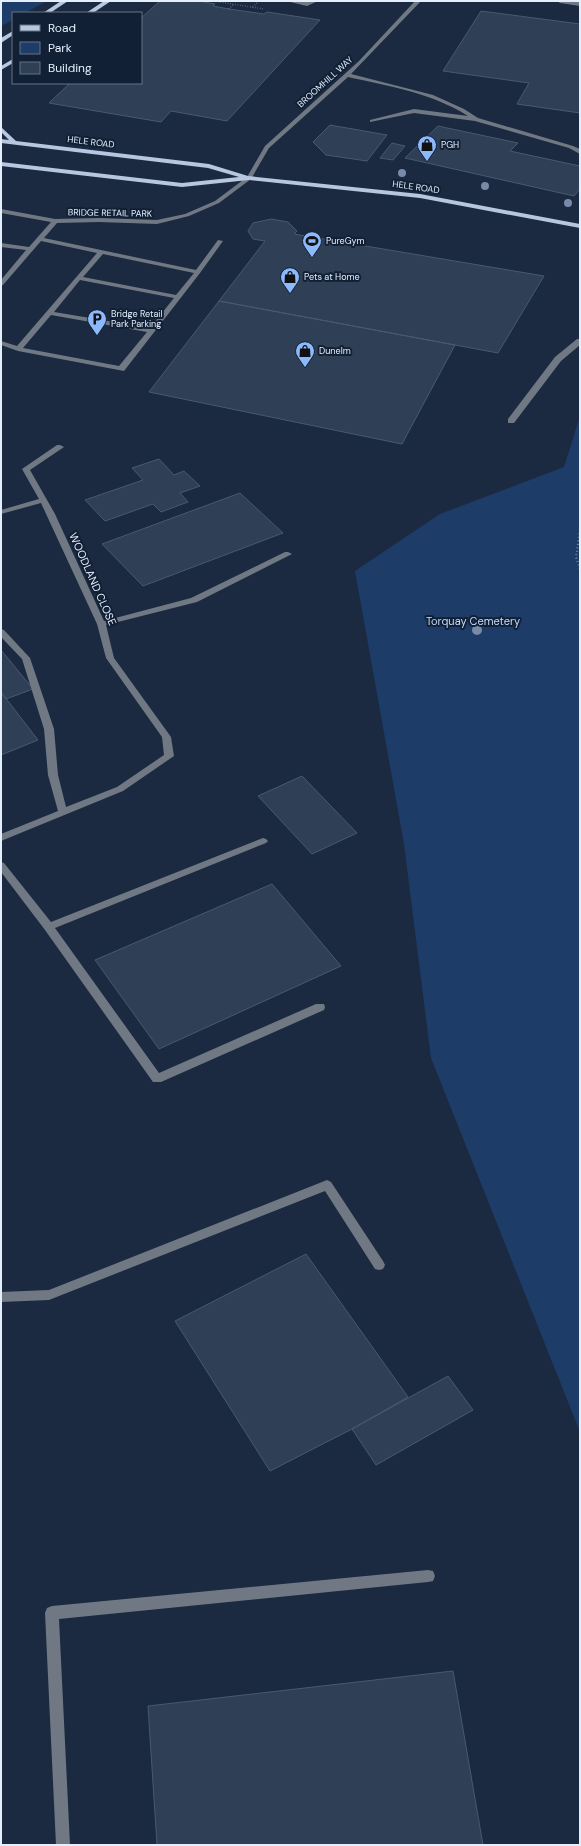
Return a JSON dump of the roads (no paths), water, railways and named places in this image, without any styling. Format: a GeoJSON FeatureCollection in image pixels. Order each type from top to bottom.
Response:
{"type":"FeatureCollection","features":[{"type":"Feature","properties":{"kind":"main road"},"geometry":{"type":"LineString","coordinates":[[48,12],[65,1]]}},
{"type":"Feature","properties":{"kind":"main road"},"geometry":{"type":"LineString","coordinates":[[91,12],[108,1]]}},
{"type":"Feature","properties":{"kind":"main road"},"geometry":{"type":"LineString","coordinates":[[1,41],[12,34]]}},
{"type":"Feature","properties":{"kind":"main road"},"geometry":{"type":"LineString","coordinates":[[1,68],[12,62]]}},
{"type":"Feature","properties":{"kind":"main road"},"geometry":{"type":"LineString","coordinates":[[1,129],[14,142]]}},
{"type":"Feature","properties":{"kind":"main road","name":"HELE ROAD"},"geometry":{"type":"LineString","coordinates":[[1,141],[209,166],[249,178],[420,196],[580,226]]}},
{"type":"Feature","properties":{"kind":"main road","name":"HELE ROAD"},"geometry":{"type":"LineString","coordinates":[[1,164],[182,185],[249,178]]}},
{"type":"Feature","properties":{"kind":"lane"},"geometry":{"type":"LineString","coordinates":[[289,1],[307,4],[315,1]]}},
{"type":"Feature","properties":{"kind":"lane","name":"BROOMHILL WAY"},"geometry":{"type":"LineString","coordinates":[[249,178],[267,147],[361,62],[418,1]]}},
{"type":"Feature","properties":{"kind":"lane"},"geometry":{"type":"LineString","coordinates":[[560,1],[580,4]]}},
{"type":"Feature","properties":{"kind":"lane"},"geometry":{"type":"LineString","coordinates":[[346,75],[418,92],[466,111],[476,119]]}},
{"type":"Feature","properties":{"kind":"lane"},"geometry":{"type":"LineString","coordinates":[[372,121],[414,111],[476,119],[571,147],[580,152]]}},
{"type":"Feature","properties":{"kind":"lane","name":"BRIDGE RETAIL PARK"},"geometry":{"type":"LineString","coordinates":[[1,211],[55,221],[100,220],[157,222],[187,215],[217,202],[249,178]]}},
{"type":"Feature","properties":{"kind":"lane","name":"BRIDGE RETAIL PARK"},"geometry":{"type":"LineString","coordinates":[[1,284],[55,221]]}},
{"type":"Feature","properties":{"kind":"lane"},"geometry":{"type":"LineString","coordinates":[[39,239],[198,272]]}},
{"type":"Feature","properties":{"kind":"lane"},"geometry":{"type":"LineString","coordinates":[[1,343],[18,349],[121,369],[178,298],[220,241]]}},
{"type":"Feature","properties":{"kind":"lane"},"geometry":{"type":"LineString","coordinates":[[1,245],[31,249]]}},
{"type":"Feature","properties":{"kind":"lane"},"geometry":{"type":"LineString","coordinates":[[18,349],[101,252]]}},
{"type":"Feature","properties":{"kind":"lane"},"geometry":{"type":"LineString","coordinates":[[79,278],[178,298]]}},
{"type":"Feature","properties":{"kind":"lane"},"geometry":{"type":"LineString","coordinates":[[50,313],[152,331]]}},
{"type":"Feature","properties":{"kind":"lane"},"geometry":{"type":"LineString","coordinates":[[511,421],[558,359],[580,341]]}},
{"type":"Feature","properties":{"kind":"lane","name":"WOODLAND CLOSE"},"geometry":{"type":"LineString","coordinates":[[1,838],[120,789],[169,756],[166,737],[110,658],[101,624],[43,500],[26,468],[60,448]]}},
{"type":"Feature","properties":{"kind":"lane"},"geometry":{"type":"LineString","coordinates":[[1,512],[43,500]]}},
{"type":"Feature","properties":{"kind":"lane"},"geometry":{"type":"LineString","coordinates":[[101,624],[194,600],[288,554]]}},
{"type":"Feature","properties":{"kind":"lane"},"geometry":{"type":"LineString","coordinates":[[1,632],[26,658],[49,729],[53,775],[63,812]]}},
{"type":"Feature","properties":{"kind":"lane"},"geometry":{"type":"LineString","coordinates":[[49,927],[263,841]]}},
{"type":"Feature","properties":{"kind":"lane"},"geometry":{"type":"LineString","coordinates":[[1,865],[49,927],[157,1079],[320,1006]]}},
{"type":"Feature","properties":{"kind":"lane"},"geometry":{"type":"LineString","coordinates":[[1,1297],[50,1295],[326,1185],[379,1265]]}},
{"type":"Feature","properties":{"kind":"lane"},"geometry":{"type":"LineString","coordinates":[[64,1845],[52,1612],[428,1576]]}},
{"type":"Feature","properties":{"kind":"place","name":"PGH"},"geometry":{"type":"Point","coordinates":[427,162]}},
{"type":"Feature","properties":{"kind":"place","name":"PureGym"},"geometry":{"type":"Point","coordinates":[312,258]}},
{"type":"Feature","properties":{"kind":"place","name":"Pets at Home"},"geometry":{"type":"Point","coordinates":[290,294]}},
{"type":"Feature","properties":{"kind":"place","name":"Bridge Retail Park Parking"},"geometry":{"type":"Point","coordinates":[97,336]}},
{"type":"Feature","properties":{"kind":"place","name":"Dunelm"},"geometry":{"type":"Point","coordinates":[305,368]}},
{"type":"Feature","properties":{"kind":"park label","name":"Torquay Cemetery"},"geometry":{"type":"Point","coordinates":[473,621]}}]}
